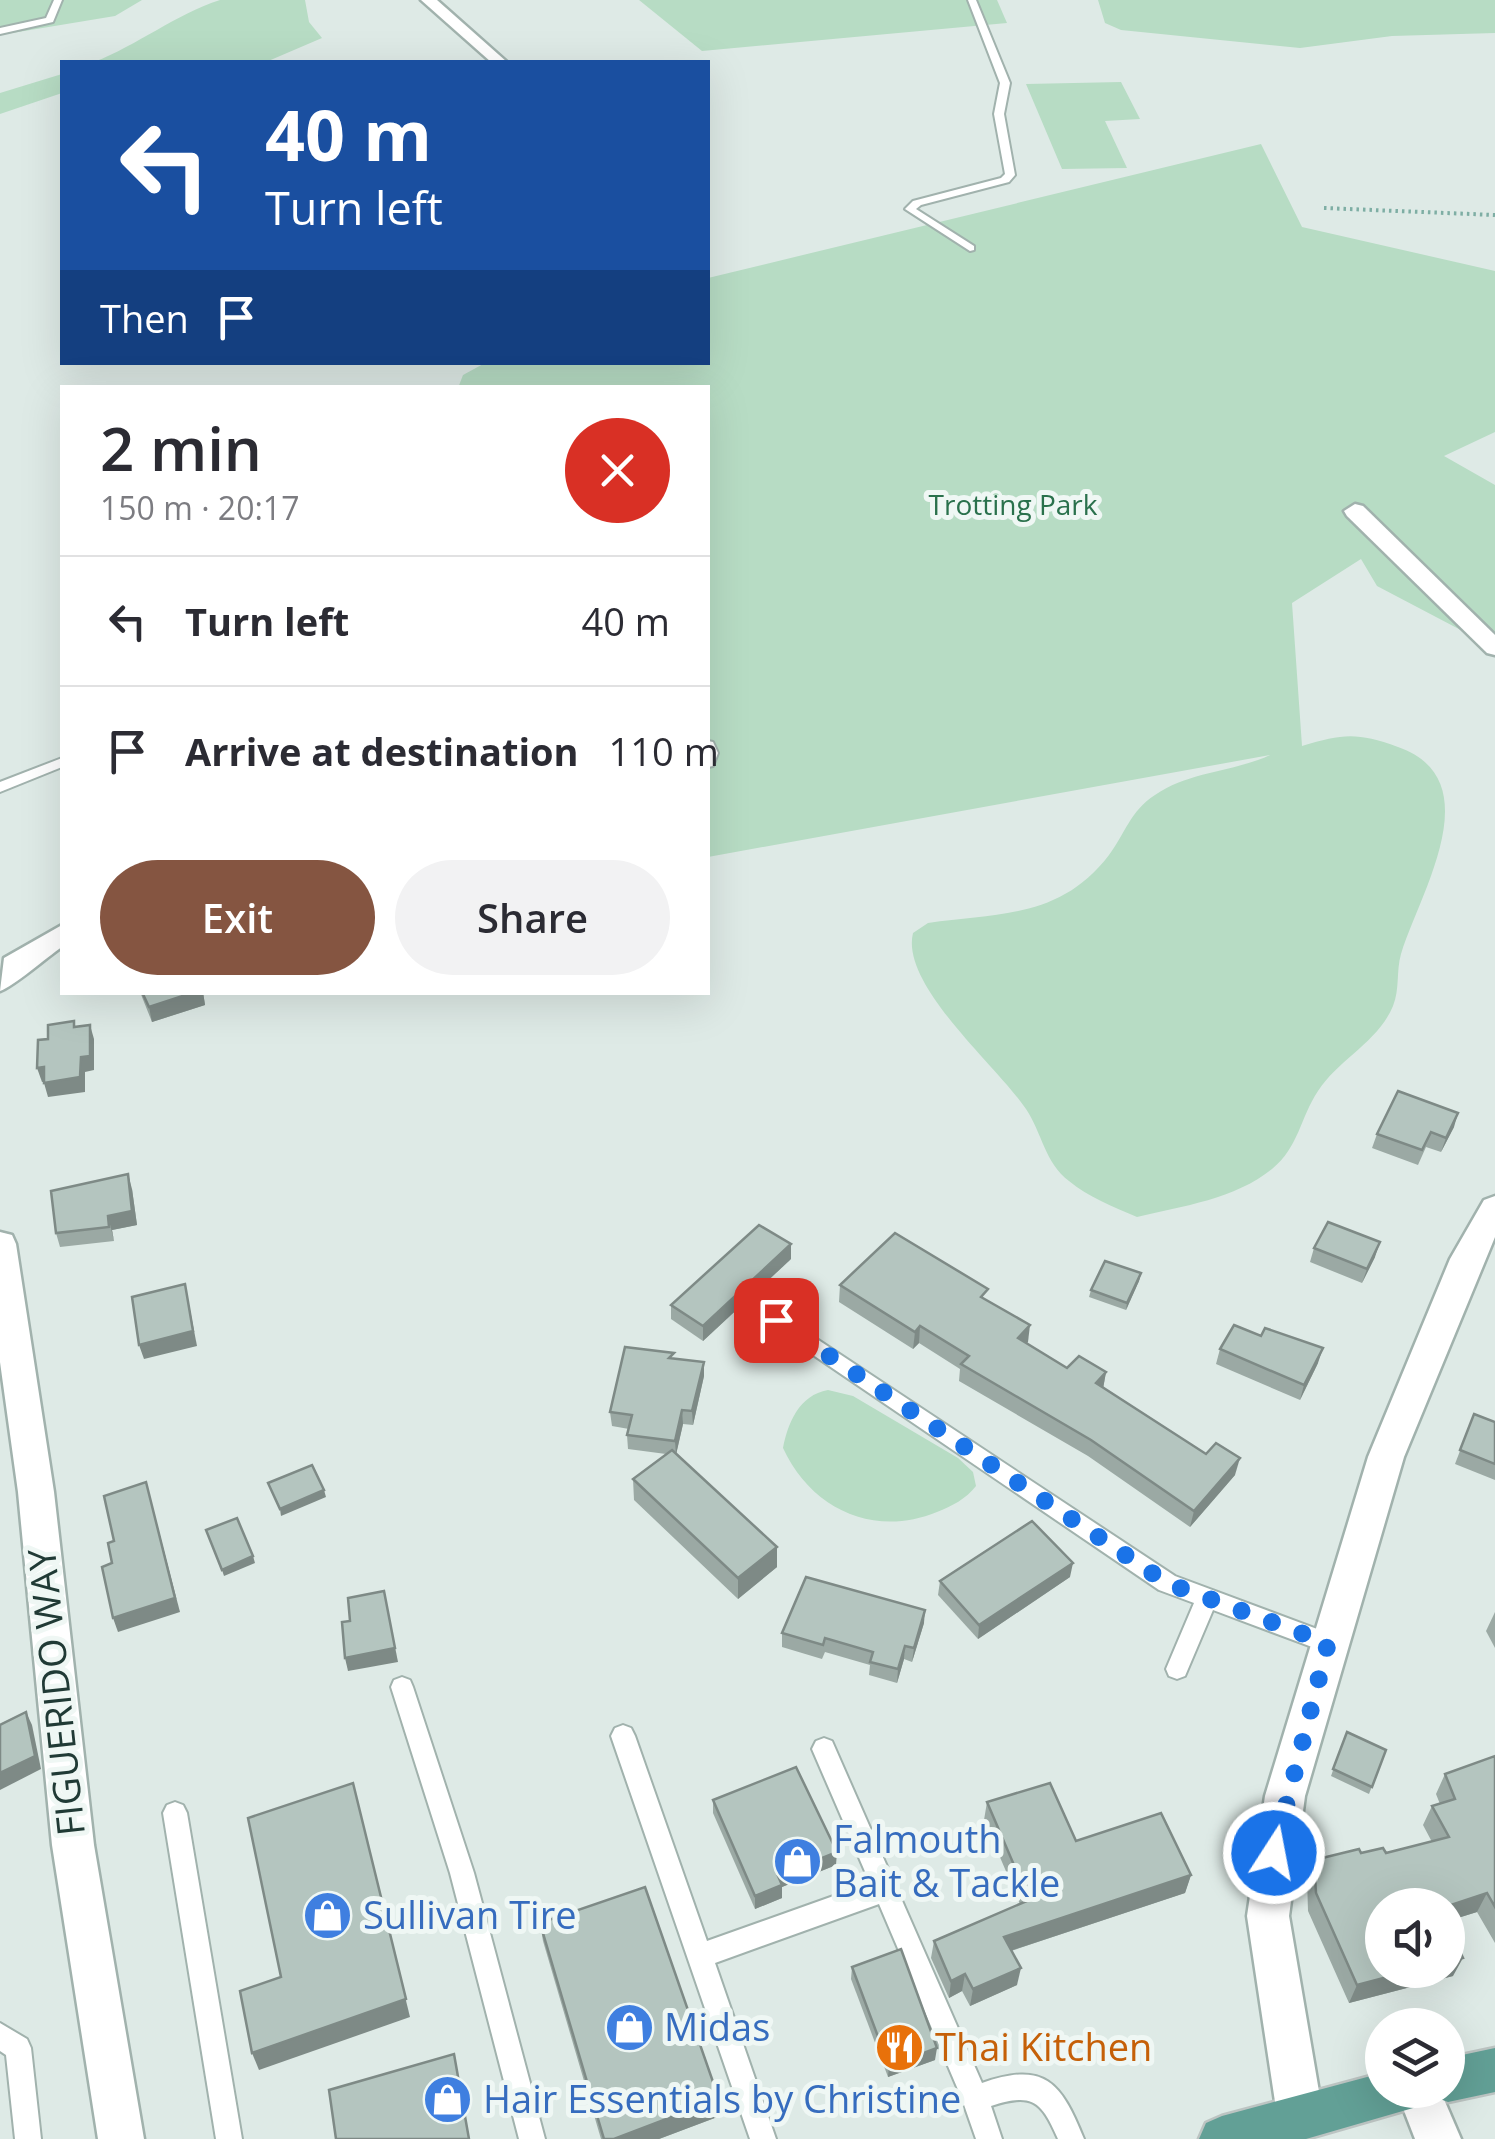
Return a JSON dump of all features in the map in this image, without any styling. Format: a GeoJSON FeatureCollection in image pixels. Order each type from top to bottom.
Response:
{"type":"FeatureCollection","features":[{"type":"Feature","properties":{"kind":"main road"},"geometry":{"type":"LineString","coordinates":[[1465,2076],[1495,2070]]}},
{"type":"Feature","properties":{"kind":"main road"},"geometry":{"type":"LineString","coordinates":[[1222,2139],[1365,2099]]}},
{"type":"Feature","properties":{"kind":"street"},"geometry":{"type":"LineString","coordinates":[[428,0],[498,60]]}},
{"type":"Feature","properties":{"kind":"street"},"geometry":{"type":"LineString","coordinates":[[1355,511],[1495,648]]}},
{"type":"Feature","properties":{"kind":"street"},"geometry":{"type":"LineString","coordinates":[[0,981],[14,965],[60,935]]}},
{"type":"Feature","properties":{"kind":"street"},"geometry":{"type":"LineString","coordinates":[[1300,2115],[1268,1916],[1285,1796],[1386,1457],[1466,1259],[1495,1208]]}},
{"type":"Feature","properties":{"kind":"street","name":"FIGUERIDO WAY"},"geometry":{"type":"LineString","coordinates":[[0,1244],[36,1492],[74,1845],[120,2139]]}},
{"type":"Feature","properties":{"kind":"street"},"geometry":{"type":"LineString","coordinates":[[1425,2108],[1438,2139]]}},
{"type":"Feature","properties":{"kind":"lane"},"geometry":{"type":"LineString","coordinates":[[0,31],[50,20],[58,0]]}},
{"type":"Feature","properties":{"kind":"lane"},"geometry":{"type":"LineString","coordinates":[[970,248],[910,209],[917,203],[1005,180],[1010,175],[999,114],[1005,83],[972,0]]}},
{"type":"Feature","properties":{"kind":"lane"},"geometry":{"type":"LineString","coordinates":[[0,787],[60,763]]}},
{"type":"Feature","properties":{"kind":"lane"},"geometry":{"type":"LineString","coordinates":[[776,1320],[1167,1583],[1328,1643]]}},
{"type":"Feature","properties":{"kind":"lane"},"geometry":{"type":"LineString","coordinates":[[1177,1669],[1208,1597]]}},
{"type":"Feature","properties":{"kind":"lane"},"geometry":{"type":"LineString","coordinates":[[402,1687],[462,1873],[532,2139]]}},
{"type":"Feature","properties":{"kind":"lane"},"geometry":{"type":"LineString","coordinates":[[624,1736],[764,2139]]}},
{"type":"Feature","properties":{"kind":"lane"},"geometry":{"type":"LineString","coordinates":[[824,1749],[989,2139]]}},
{"type":"Feature","properties":{"kind":"lane"},"geometry":{"type":"LineString","coordinates":[[174,1813],[229,2139]]}},
{"type":"Feature","properties":{"kind":"lane"},"geometry":{"type":"LineString","coordinates":[[698,1957],[886,1890]]}},
{"type":"Feature","properties":{"kind":"lane"},"geometry":{"type":"LineString","coordinates":[[0,2036],[18,2048],[28,2139]]}},
{"type":"Feature","properties":{"kind":"lane"},"geometry":{"type":"LineString","coordinates":[[974,2098],[1018,2083],[1033,2084],[1059,2107],[1072,2139]]}},
{"type":"Feature","properties":{"kind":"path"},"geometry":{"type":"LineString","coordinates":[[1324,208],[1495,215]]}},
{"type":"Feature","properties":{"kind":"green space"},"geometry":{"type":"Polygon","coordinates":[[[0,0],[142,0],[115,16],[0,35],[0,0]]]}},
{"type":"Feature","properties":{"kind":"green space"},"geometry":{"type":"Polygon","coordinates":[[[220,0],[305,0],[309,22],[322,38],[271,60],[98,60],[220,0]]]}},
{"type":"Feature","properties":{"kind":"green space"},"geometry":{"type":"Polygon","coordinates":[[[639,0],[997,0],[1007,23],[702,51],[639,0]]]}},
{"type":"Feature","properties":{"kind":"green space"},"geometry":{"type":"Polygon","coordinates":[[[1098,0],[1495,0],[1495,33],[1392,36],[1300,48],[1121,30],[1105,23],[1098,0]]]}},
{"type":"Feature","properties":{"kind":"green space"},"geometry":{"type":"Polygon","coordinates":[[[60,75],[60,94],[0,114],[0,93],[60,75]]]}},
{"type":"Feature","properties":{"kind":"green space"},"geometry":{"type":"Polygon","coordinates":[[[1121,82],[1140,119],[1105,121],[1127,168],[1062,169],[1026,84],[1121,82]]]}},
{"type":"Feature","properties":{"kind":"green space","name":"Trotting Park"},"geometry":{"type":"Polygon","coordinates":[[[1261,144],[1302,227],[1495,271],[1495,432],[1444,456],[1495,485],[1495,648],[1377,586],[1361,559],[1292,603],[1302,746],[1339,737],[1360,737],[1398,747],[1426,763],[1441,785],[1445,811],[1442,840],[1401,954],[1393,1006],[1386,1019],[1318,1091],[1281,1160],[1242,1188],[1137,1217],[1069,1181],[1054,1166],[1026,1109],[954,1025],[921,977],[913,954],[913,933],[928,923],[1004,914],[1050,902],[1090,876],[1140,808],[1155,795],[1197,776],[1270,755],[710,857],[710,385],[459,385],[463,375],[481,365],[710,365],[710,278],[1261,144]]]}},
{"type":"Feature","properties":{"kind":"green space"},"geometry":{"type":"Polygon","coordinates":[[[828,1390],[853,1396],[958,1458],[973,1472],[976,1486],[953,1505],[937,1512],[890,1522],[847,1513],[827,1502],[795,1469],[783,1448],[802,1404],[828,1390]]]}},
{"type":"Feature","properties":{"kind":"building"},"geometry":{"type":"Polygon","coordinates":[[[143,995],[186,995],[149,1007],[143,995]]]}},
{"type":"Feature","properties":{"kind":"building"},"geometry":{"type":"Polygon","coordinates":[[[74,1021],[74,1027],[90,1025],[90,1056],[81,1057],[80,1077],[44,1083],[44,1067],[37,1068],[38,1040],[48,1039],[48,1025],[74,1021]]]}},
{"type":"Feature","properties":{"kind":"building"},"geometry":{"type":"Polygon","coordinates":[[[1398,1091],[1458,1113],[1446,1138],[1431,1132],[1422,1150],[1377,1134],[1398,1091]]]}},
{"type":"Feature","properties":{"kind":"building"},"geometry":{"type":"Polygon","coordinates":[[[128,1174],[132,1211],[108,1216],[109,1227],[56,1233],[51,1191],[128,1174]]]}},
{"type":"Feature","properties":{"kind":"building"},"geometry":{"type":"Polygon","coordinates":[[[1328,1222],[1380,1242],[1367,1269],[1314,1248],[1328,1222]]]}},
{"type":"Feature","properties":{"kind":"building"},"geometry":{"type":"Polygon","coordinates":[[[759,1225],[791,1244],[703,1326],[671,1305],[759,1225]]]}},
{"type":"Feature","properties":{"kind":"building"},"geometry":{"type":"Polygon","coordinates":[[[895,1233],[988,1289],[981,1297],[1030,1325],[1018,1338],[1067,1368],[1079,1356],[1106,1372],[1096,1383],[1206,1454],[1216,1443],[1240,1458],[1194,1511],[1091,1440],[961,1364],[969,1356],[920,1326],[915,1332],[840,1285],[895,1233]]]}},
{"type":"Feature","properties":{"kind":"building"},"geometry":{"type":"Polygon","coordinates":[[[1105,1261],[1141,1273],[1127,1303],[1091,1290],[1105,1261]]]}},
{"type":"Feature","properties":{"kind":"building"},"geometry":{"type":"Polygon","coordinates":[[[185,1284],[193,1331],[139,1345],[132,1297],[185,1284]]]}},
{"type":"Feature","properties":{"kind":"building"},"geometry":{"type":"Polygon","coordinates":[[[1234,1325],[1261,1336],[1265,1328],[1323,1348],[1304,1385],[1220,1349],[1234,1325]]]}},
{"type":"Feature","properties":{"kind":"building"},"geometry":{"type":"Polygon","coordinates":[[[625,1347],[674,1353],[669,1358],[704,1362],[692,1411],[682,1410],[675,1441],[627,1435],[632,1415],[610,1412],[625,1347]]]}},
{"type":"Feature","properties":{"kind":"building"},"geometry":{"type":"Polygon","coordinates":[[[1474,1414],[1495,1422],[1495,1464],[1460,1450],[1474,1414]]]}},
{"type":"Feature","properties":{"kind":"building"},"geometry":{"type":"Polygon","coordinates":[[[672,1450],[777,1547],[738,1578],[633,1479],[672,1450]]]}},
{"type":"Feature","properties":{"kind":"building"},"geometry":{"type":"Polygon","coordinates":[[[312,1465],[324,1490],[280,1509],[268,1483],[312,1465]]]}},
{"type":"Feature","properties":{"kind":"building"},"geometry":{"type":"Polygon","coordinates":[[[146,1482],[175,1598],[113,1618],[102,1567],[112,1563],[108,1543],[114,1541],[104,1496],[146,1482]]]}},
{"type":"Feature","properties":{"kind":"building"},"geometry":{"type":"Polygon","coordinates":[[[237,1518],[253,1556],[222,1570],[206,1530],[237,1518]]]}},
{"type":"Feature","properties":{"kind":"building"},"geometry":{"type":"Polygon","coordinates":[[[1032,1521],[1073,1563],[979,1625],[940,1581],[1032,1521]]]}},
{"type":"Feature","properties":{"kind":"building"},"geometry":{"type":"Polygon","coordinates":[[[806,1577],[925,1610],[914,1648],[905,1646],[898,1669],[870,1662],[873,1652],[825,1638],[823,1645],[782,1633],[806,1577]]]}},
{"type":"Feature","properties":{"kind":"building"},"geometry":{"type":"Polygon","coordinates":[[[384,1591],[395,1648],[345,1658],[342,1622],[350,1621],[348,1598],[384,1591]]]}},
{"type":"Feature","properties":{"kind":"building"},"geometry":{"type":"Polygon","coordinates":[[[26,1712],[35,1756],[0,1773],[0,1725],[26,1712]]]}},
{"type":"Feature","properties":{"kind":"building"},"geometry":{"type":"Polygon","coordinates":[[[1347,1732],[1386,1750],[1372,1787],[1333,1769],[1347,1732]]]}},
{"type":"Feature","properties":{"kind":"building"},"geometry":{"type":"Polygon","coordinates":[[[1495,1756],[1495,1907],[1487,1893],[1465,1900],[1465,1888],[1365,1888],[1365,1983],[1357,1985],[1316,1893],[1314,1860],[1359,1849],[1361,1853],[1383,1848],[1386,1853],[1449,1837],[1432,1806],[1455,1799],[1445,1774],[1495,1756]]]}},
{"type":"Feature","properties":{"kind":"building"},"geometry":{"type":"Polygon","coordinates":[[[796,1767],[837,1852],[778,1876],[782,1885],[755,1896],[713,1800],[796,1767]]]}},
{"type":"Feature","properties":{"kind":"building","name":"Sullivan Tire"},"geometry":{"type":"Polygon","coordinates":[[[353,1783],[406,1999],[252,2053],[240,1991],[281,1977],[248,1818],[353,1783]]]}},
{"type":"Feature","properties":{"kind":"building"},"geometry":{"type":"Polygon","coordinates":[[[1050,1783],[1076,1841],[1161,1813],[1191,1875],[1004,1937],[1021,1968],[973,1989],[965,1974],[951,1981],[934,1941],[1029,1900],[987,1802],[1050,1783]]]}},
{"type":"Feature","properties":{"kind":"building","name":"Midas"},"geometry":{"type":"Polygon","coordinates":[[[645,1887],[719,2099],[614,2139],[604,2139],[540,1923],[645,1887]]]}},
{"type":"Feature","properties":{"kind":"building"},"geometry":{"type":"Polygon","coordinates":[[[901,1949],[937,2048],[889,2066],[852,1967],[901,1949]]]}},
{"type":"Feature","properties":{"kind":"building"},"geometry":{"type":"Polygon","coordinates":[[[454,2054],[469,2139],[336,2139],[329,2090],[454,2054]]]}},
{"type":"Feature","properties":{"kind":"place","name":"Falmouth Bait & Tackle"},"geometry":{"type":"Point","coordinates":[798,1862]}},
{"type":"Feature","properties":{"kind":"place","name":"Sullivan Tire"},"geometry":{"type":"Point","coordinates":[328,1916]}},
{"type":"Feature","properties":{"kind":"place","name":"Midas"},"geometry":{"type":"Point","coordinates":[629,2028]}},
{"type":"Feature","properties":{"kind":"place","name":"Thai Kitchen"},"geometry":{"type":"Point","coordinates":[900,2048]}},
{"type":"Feature","properties":{"kind":"place","name":"Hair Essentials by Christine"},"geometry":{"type":"Point","coordinates":[448,2100]}},
{"type":"Feature","properties":{"kind":"route"},"geometry":{"type":"LineString","coordinates":[[776,1320],[1167,1583],[1328,1643],[1285,1796],[1274,1853]]}}]}
